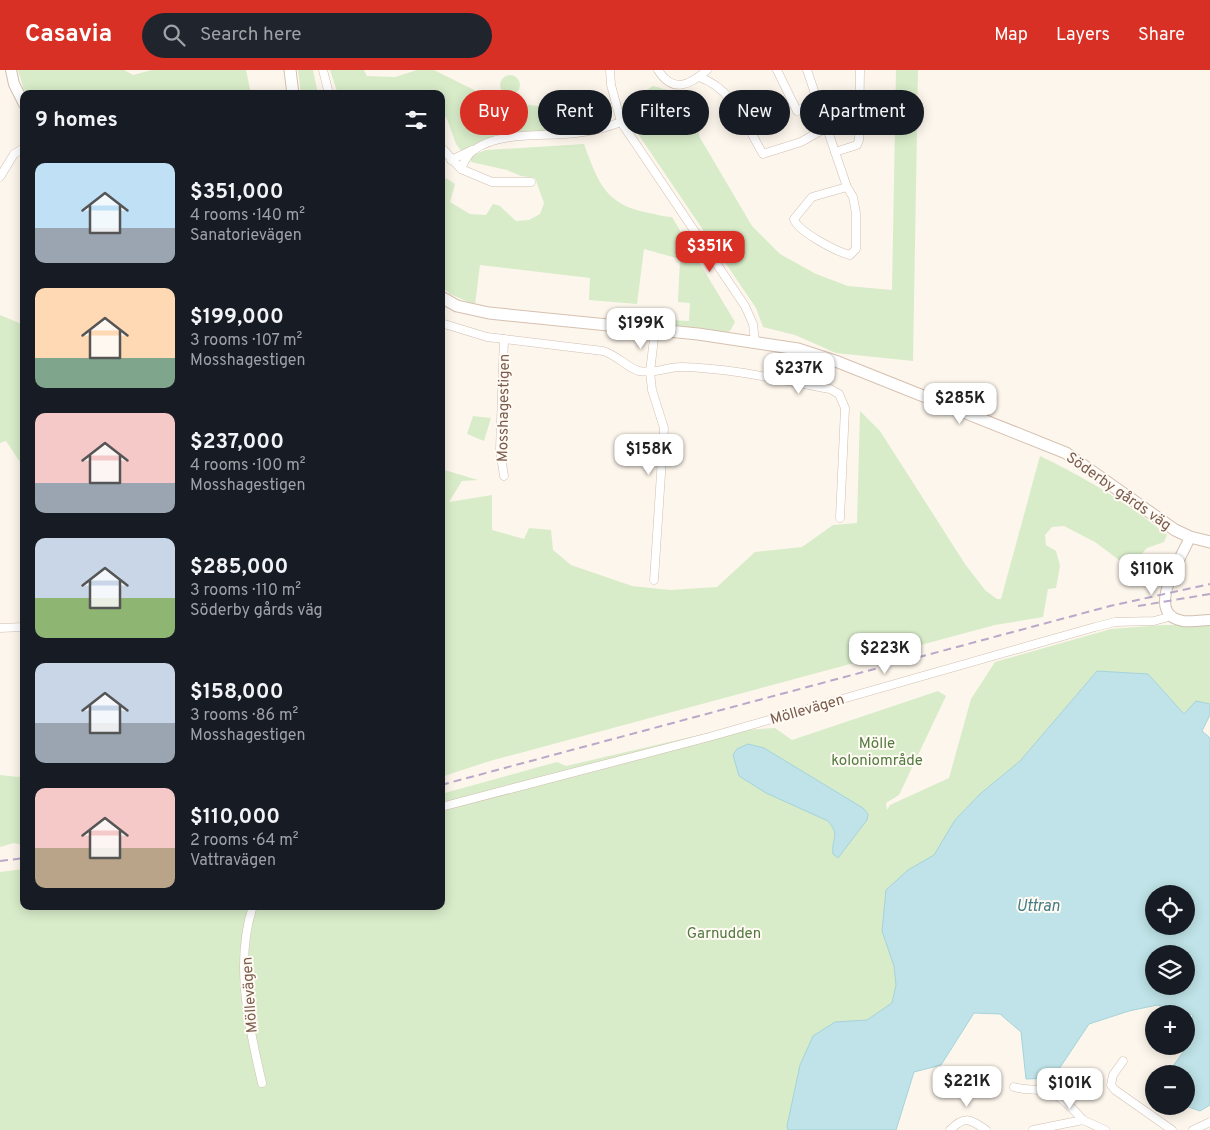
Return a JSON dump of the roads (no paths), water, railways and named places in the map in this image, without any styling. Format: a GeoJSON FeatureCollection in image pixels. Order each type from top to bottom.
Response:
{"type":"FeatureCollection","features":[{"type":"Feature","properties":{"kind":"main road"},"geometry":{"type":"LineString","coordinates":[[290,70],[292,90]]}},
{"type":"Feature","properties":{"kind":"main road","name":"Söderby gårds väg"},"geometry":{"type":"LineString","coordinates":[[445,299],[457,306],[490,313],[655,330],[798,349],[838,362],[1050,446],[1094,471],[1159,519],[1190,537],[1210,542]]}},
{"type":"Feature","properties":{"kind":"street"},"geometry":{"type":"LineString","coordinates":[[11,70],[14,84],[20,96]]}},
{"type":"Feature","properties":{"kind":"street"},"geometry":{"type":"LineString","coordinates":[[323,70],[328,90]]}},
{"type":"Feature","properties":{"kind":"street"},"geometry":{"type":"LineString","coordinates":[[610,70],[611,84],[621,122],[745,306],[754,324],[755,342]]}},
{"type":"Feature","properties":{"kind":"street"},"geometry":{"type":"LineString","coordinates":[[658,70],[666,79],[677,84],[691,83],[707,70]]}},
{"type":"Feature","properties":{"kind":"street"},"geometry":{"type":"LineString","coordinates":[[777,70],[797,111],[800,110]]}},
{"type":"Feature","properties":{"kind":"street"},"geometry":{"type":"LineString","coordinates":[[807,70],[847,187],[853,197],[856,213],[856,249],[850,255],[812,236],[795,223],[794,219],[812,197],[847,187]]}},
{"type":"Feature","properties":{"kind":"street"},"geometry":{"type":"LineString","coordinates":[[835,152],[857,145],[859,140],[860,70]]}},
{"type":"Feature","properties":{"kind":"street"},"geometry":{"type":"LineString","coordinates":[[699,77],[722,88],[731,97],[763,154],[801,142],[813,135]]}},
{"type":"Feature","properties":{"kind":"street"},"geometry":{"type":"LineString","coordinates":[[451,160],[474,149],[503,140],[537,135],[574,134],[601,129],[621,122]]}},
{"type":"Feature","properties":{"kind":"street"},"geometry":{"type":"LineString","coordinates":[[461,169],[474,149]]}},
{"type":"Feature","properties":{"kind":"street"},"geometry":{"type":"LineString","coordinates":[[0,177],[14,154],[20,150]]}},
{"type":"Feature","properties":{"kind":"street"},"geometry":{"type":"LineString","coordinates":[[445,152],[461,169],[492,182],[531,182]]}},
{"type":"Feature","properties":{"kind":"street","name":"Mosshagestigen"},"geometry":{"type":"LineString","coordinates":[[445,324],[479,336],[602,351],[614,355],[636,370],[650,372],[679,367],[690,368],[760,376],[830,389],[839,394],[846,408],[840,518]]}},
{"type":"Feature","properties":{"kind":"street"},"geometry":{"type":"LineString","coordinates":[[654,580],[664,428],[652,390],[650,372],[655,330]]}},
{"type":"Feature","properties":{"kind":"street","name":"Mosshagestigen"},"geometry":{"type":"LineString","coordinates":[[504,340],[500,450],[504,476]]}},
{"type":"Feature","properties":{"kind":"street"},"geometry":{"type":"LineString","coordinates":[[1190,537],[1166,587],[1165,601],[1172,616],[1186,621],[1210,620]]}},
{"type":"Feature","properties":{"kind":"street","name":"Möllevägen"},"geometry":{"type":"LineString","coordinates":[[445,806],[709,737],[1095,627],[1115,622],[1154,621],[1172,616]]}},
{"type":"Feature","properties":{"kind":"street"},"geometry":{"type":"LineString","coordinates":[[0,628],[20,627]]}},
{"type":"Feature","properties":{"kind":"street","name":"Möllevägen"},"geometry":{"type":"LineString","coordinates":[[252,910],[247,931],[244,973],[250,1027],[262,1083]]}},
{"type":"Feature","properties":{"kind":"street"},"geometry":{"type":"LineString","coordinates":[[1124,1061],[1113,1075],[1111,1085],[1115,1090],[1172,1130]]}},
{"type":"Feature","properties":{"kind":"street"},"geometry":{"type":"LineString","coordinates":[[1014,1087],[1026,1091],[1043,1090],[1068,1104],[1083,1120],[1105,1130]]}},
{"type":"Feature","properties":{"kind":"street"},"geometry":{"type":"LineString","coordinates":[[950,1130],[962,1120],[968,1120],[986,1130]]}},
{"type":"Feature","properties":{"kind":"street"},"geometry":{"type":"LineString","coordinates":[[1033,1130],[1083,1120]]}},
{"type":"Feature","properties":{"kind":"street"},"geometry":{"type":"LineString","coordinates":[[1193,1130],[1210,1122]]}},
{"type":"Feature","properties":{"kind":"water","name":"Uttran"},"geometry":{"type":"Polygon","coordinates":[[[1097,671],[1148,674],[1184,714],[1196,701],[1210,704],[1210,715],[1202,731],[1210,738],[1210,1105],[1200,1111],[1195,1109],[1195,1065],[1174,1065],[1181,1055],[1195,1055],[1195,1005],[1145,1005],[1145,1008],[1089,1024],[1053,1078],[1026,1079],[1021,1032],[1000,1014],[974,1013],[941,1065],[914,1072],[896,1130],[788,1130],[787,1126],[800,1065],[813,1036],[835,1022],[867,1020],[892,1003],[896,985],[894,966],[882,931],[886,890],[908,870],[934,855],[955,820],[980,794],[1020,761],[1097,671]]]}},
{"type":"Feature","properties":{"kind":"water"},"geometry":{"type":"Polygon","coordinates":[[[748,744],[764,748],[863,808],[868,814],[867,820],[838,858],[833,854],[835,834],[828,821],[766,793],[739,776],[733,755],[737,749],[748,744]]]}},
{"type":"Feature","properties":{"kind":"railway"},"geometry":{"type":"LineString","coordinates":[[445,784],[1110,606],[1210,584]]}},
{"type":"Feature","properties":{"kind":"railway"},"geometry":{"type":"LineString","coordinates":[[1138,606],[1210,594]]}},
{"type":"Feature","properties":{"kind":"railway"},"geometry":{"type":"LineString","coordinates":[[0,861],[20,858]]}},
{"type":"Feature","properties":{"kind":"park label","name":"Mölle koloniområde"},"geometry":{"type":"Point","coordinates":[877,752]}},
{"type":"Feature","properties":{"kind":"park label","name":"Garnudden"},"geometry":{"type":"Point","coordinates":[724,933]}}]}
